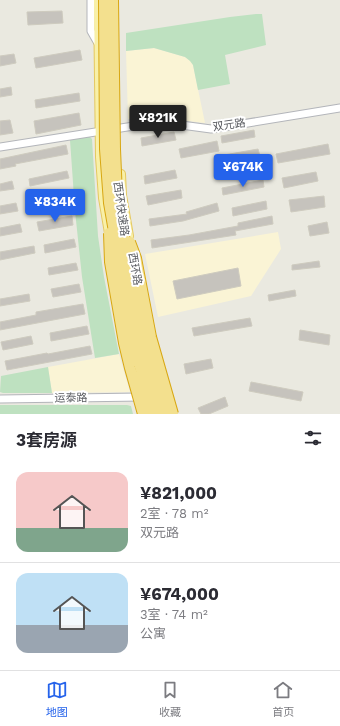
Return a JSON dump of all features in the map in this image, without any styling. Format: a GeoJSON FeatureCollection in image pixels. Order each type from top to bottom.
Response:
{"type":"FeatureCollection","features":[{"type":"Feature","properties":{"kind":"highway","name":"西环快速路"},"geometry":{"type":"LineString","coordinates":[[104,0],[105,149],[109,203],[133,341],[153,414]]}},
{"type":"Feature","properties":{"kind":"highway","name":"西环快速路"},"geometry":{"type":"LineString","coordinates":[[113,0],[117,196],[142,339],[163,414]]}},
{"type":"Feature","properties":{"kind":"highway"},"geometry":{"type":"LineString","coordinates":[[109,203],[110,262],[130,368],[143,414]]}},
{"type":"Feature","properties":{"kind":"highway"},"geometry":{"type":"LineString","coordinates":[[120,216],[136,258],[151,336],[173,414]]}},
{"type":"Feature","properties":{"kind":"main road","name":"西环路"},"geometry":{"type":"LineString","coordinates":[[98,0],[100,157],[103,198],[129,343],[147,414]]}},
{"type":"Feature","properties":{"kind":"main road","name":"西环路"},"geometry":{"type":"LineString","coordinates":[[117,0],[119,158],[122,195],[148,339],[169,414]]}},
{"type":"Feature","properties":{"kind":"main road"},"geometry":{"type":"LineString","coordinates":[[139,386],[160,381]]}},
{"type":"Feature","properties":{"kind":"street"},"geometry":{"type":"LineString","coordinates":[[91,0],[91,31],[99,45]]}},
{"type":"Feature","properties":{"kind":"street","name":"双元路"},"geometry":{"type":"LineString","coordinates":[[0,147],[158,122],[211,129],[340,108]]}},
{"type":"Feature","properties":{"kind":"street","name":"运泰路"},"geometry":{"type":"LineString","coordinates":[[0,399],[142,397]]}},
{"type":"Feature","properties":{"kind":"shaded area"},"geometry":{"type":"Polygon","coordinates":[[[154,48],[185,57],[191,61],[205,123],[156,117],[128,119],[126,51],[154,48]]]}},
{"type":"Feature","properties":{"kind":"shaded area"},"geometry":{"type":"Polygon","coordinates":[[[278,232],[281,249],[251,296],[158,317],[145,254],[278,232]]]}},
{"type":"Feature","properties":{"kind":"shaded area"},"geometry":{"type":"Polygon","coordinates":[[[119,354],[130,392],[52,393],[48,367],[119,354]]]}},
{"type":"Feature","properties":{"kind":"green space"},"geometry":{"type":"Polygon","coordinates":[[[262,14],[266,45],[225,55],[230,84],[198,90],[193,65],[185,57],[154,48],[126,51],[126,33],[262,14]]]}},
{"type":"Feature","properties":{"kind":"green space"},"geometry":{"type":"Polygon","coordinates":[[[89,136],[92,139],[98,236],[104,277],[119,354],[95,358],[82,277],[75,211],[70,140],[89,136]]]}},
{"type":"Feature","properties":{"kind":"green space"},"geometry":{"type":"Polygon","coordinates":[[[48,367],[52,393],[0,392],[1,376],[48,367]]]}},
{"type":"Feature","properties":{"kind":"green space"},"geometry":{"type":"Polygon","coordinates":[[[0,405],[127,405],[131,406],[133,414],[0,414],[0,405]]]}},
{"type":"Feature","properties":{"kind":"building"},"geometry":{"type":"Polygon","coordinates":[[[62,11],[63,23],[28,25],[27,12],[62,11]]]}},
{"type":"Feature","properties":{"kind":"building"},"geometry":{"type":"Polygon","coordinates":[[[80,50],[82,60],[36,68],[34,58],[80,50]]]}},
{"type":"Feature","properties":{"kind":"building"},"geometry":{"type":"Polygon","coordinates":[[[14,54],[16,63],[0,66],[0,56],[14,54]]]}},
{"type":"Feature","properties":{"kind":"building"},"geometry":{"type":"Polygon","coordinates":[[[11,87],[12,95],[0,97],[0,89],[11,87]]]}},
{"type":"Feature","properties":{"kind":"building"},"geometry":{"type":"Polygon","coordinates":[[[79,93],[80,101],[36,108],[35,100],[79,93]]]}},
{"type":"Feature","properties":{"kind":"building"},"geometry":{"type":"Polygon","coordinates":[[[79,113],[81,125],[36,134],[34,121],[79,113]]]}},
{"type":"Feature","properties":{"kind":"building"},"geometry":{"type":"Polygon","coordinates":[[[10,120],[13,133],[0,135],[0,121],[10,120]]]}},
{"type":"Feature","properties":{"kind":"building"},"geometry":{"type":"Polygon","coordinates":[[[254,130],[255,137],[222,143],[221,136],[254,130]]]}},
{"type":"Feature","properties":{"kind":"building"},"geometry":{"type":"Polygon","coordinates":[[[174,132],[176,140],[142,146],[141,138],[174,132]]]}},
{"type":"Feature","properties":{"kind":"building"},"geometry":{"type":"Polygon","coordinates":[[[217,141],[219,151],[181,158],[179,149],[217,141]]]}},
{"type":"Feature","properties":{"kind":"building"},"geometry":{"type":"Polygon","coordinates":[[[328,144],[330,154],[278,163],[276,154],[328,144]]]}},
{"type":"Feature","properties":{"kind":"building"},"geometry":{"type":"Polygon","coordinates":[[[66,145],[68,154],[15,164],[16,166],[0,169],[0,159],[66,145]]]}},
{"type":"Feature","properties":{"kind":"building"},"geometry":{"type":"Polygon","coordinates":[[[258,149],[261,169],[226,176],[224,169],[227,169],[224,155],[258,149]]]}},
{"type":"Feature","properties":{"kind":"building"},"geometry":{"type":"Polygon","coordinates":[[[175,170],[177,178],[145,184],[144,176],[175,170]]]}},
{"type":"Feature","properties":{"kind":"building"},"geometry":{"type":"Polygon","coordinates":[[[67,171],[69,178],[30,186],[29,179],[67,171]]]}},
{"type":"Feature","properties":{"kind":"building"},"geometry":{"type":"Polygon","coordinates":[[[316,172],[318,181],[284,188],[282,178],[316,172]]]}},
{"type":"Feature","properties":{"kind":"building"},"geometry":{"type":"Polygon","coordinates":[[[263,180],[264,187],[223,195],[222,188],[263,180]]]}},
{"type":"Feature","properties":{"kind":"building"},"geometry":{"type":"Polygon","coordinates":[[[12,181],[14,189],[0,191],[0,184],[12,181]]]}},
{"type":"Feature","properties":{"kind":"building"},"geometry":{"type":"Polygon","coordinates":[[[181,190],[182,198],[148,205],[146,196],[181,190]]]}},
{"type":"Feature","properties":{"kind":"building"},"geometry":{"type":"Polygon","coordinates":[[[72,194],[74,201],[34,208],[33,202],[72,194]]]}},
{"type":"Feature","properties":{"kind":"building"},"geometry":{"type":"Polygon","coordinates":[[[324,196],[325,207],[291,212],[289,200],[324,196]]]}},
{"type":"Feature","properties":{"kind":"building"},"geometry":{"type":"Polygon","coordinates":[[[266,201],[267,209],[233,216],[232,208],[266,201]]]}},
{"type":"Feature","properties":{"kind":"building"},"geometry":{"type":"Polygon","coordinates":[[[16,203],[18,211],[0,214],[0,206],[16,203]]]}},
{"type":"Feature","properties":{"kind":"building"},"geometry":{"type":"Polygon","coordinates":[[[217,203],[219,211],[183,221],[150,226],[149,219],[187,214],[186,212],[217,203]]]}},
{"type":"Feature","properties":{"kind":"building"},"geometry":{"type":"Polygon","coordinates":[[[72,216],[73,225],[39,231],[37,222],[72,216]]]}},
{"type":"Feature","properties":{"kind":"building"},"geometry":{"type":"Polygon","coordinates":[[[272,216],[273,224],[235,231],[236,235],[152,248],[151,240],[238,226],[238,223],[272,216]]]}},
{"type":"Feature","properties":{"kind":"building"},"geometry":{"type":"Polygon","coordinates":[[[327,222],[329,233],[310,236],[308,226],[327,222]]]}},
{"type":"Feature","properties":{"kind":"building"},"geometry":{"type":"Polygon","coordinates":[[[20,224],[22,232],[0,236],[0,228],[20,224]]]}},
{"type":"Feature","properties":{"kind":"building"},"geometry":{"type":"Polygon","coordinates":[[[74,239],[76,247],[45,253],[44,245],[74,239]]]}},
{"type":"Feature","properties":{"kind":"building"},"geometry":{"type":"Polygon","coordinates":[[[34,246],[35,253],[0,260],[0,252],[34,246]]]}},
{"type":"Feature","properties":{"kind":"building"},"geometry":{"type":"Polygon","coordinates":[[[319,261],[320,267],[292,270],[292,265],[319,261]]]}},
{"type":"Feature","properties":{"kind":"building"},"geometry":{"type":"Polygon","coordinates":[[[76,263],[78,270],[49,275],[48,268],[76,263]]]}},
{"type":"Feature","properties":{"kind":"building"},"geometry":{"type":"Polygon","coordinates":[[[238,268],[241,286],[177,299],[173,281],[238,268]]]}},
{"type":"Feature","properties":{"kind":"building"},"geometry":{"type":"Polygon","coordinates":[[[79,284],[81,292],[53,297],[51,289],[79,284]]]}},
{"type":"Feature","properties":{"kind":"building"},"geometry":{"type":"Polygon","coordinates":[[[295,290],[296,296],[269,301],[268,295],[295,290]]]}},
{"type":"Feature","properties":{"kind":"building"},"geometry":{"type":"Polygon","coordinates":[[[29,294],[30,301],[0,306],[0,299],[29,294]]]}},
{"type":"Feature","properties":{"kind":"building"},"geometry":{"type":"Polygon","coordinates":[[[83,304],[85,314],[0,330],[0,322],[36,315],[36,312],[83,304]]]}},
{"type":"Feature","properties":{"kind":"building"},"geometry":{"type":"Polygon","coordinates":[[[250,318],[252,326],[194,336],[192,328],[250,318]]]}},
{"type":"Feature","properties":{"kind":"building"},"geometry":{"type":"Polygon","coordinates":[[[87,326],[89,334],[51,341],[50,333],[87,326]]]}},
{"type":"Feature","properties":{"kind":"building"},"geometry":{"type":"Polygon","coordinates":[[[300,330],[330,335],[329,345],[299,340],[300,330]]]}},
{"type":"Feature","properties":{"kind":"building"},"geometry":{"type":"Polygon","coordinates":[[[31,336],[33,344],[3,350],[1,342],[31,336]]]}},
{"type":"Feature","properties":{"kind":"building"},"geometry":{"type":"Polygon","coordinates":[[[90,346],[92,354],[7,370],[5,361],[90,346]]]}},
{"type":"Feature","properties":{"kind":"building"},"geometry":{"type":"Polygon","coordinates":[[[211,359],[213,368],[186,374],[184,364],[211,359]]]}},
{"type":"Feature","properties":{"kind":"building"},"geometry":{"type":"Polygon","coordinates":[[[251,382],[303,392],[301,401],[249,391],[251,382]]]}},
{"type":"Feature","properties":{"kind":"building"},"geometry":{"type":"Polygon","coordinates":[[[225,397],[228,406],[209,414],[201,414],[198,408],[225,397]]]}}]}
